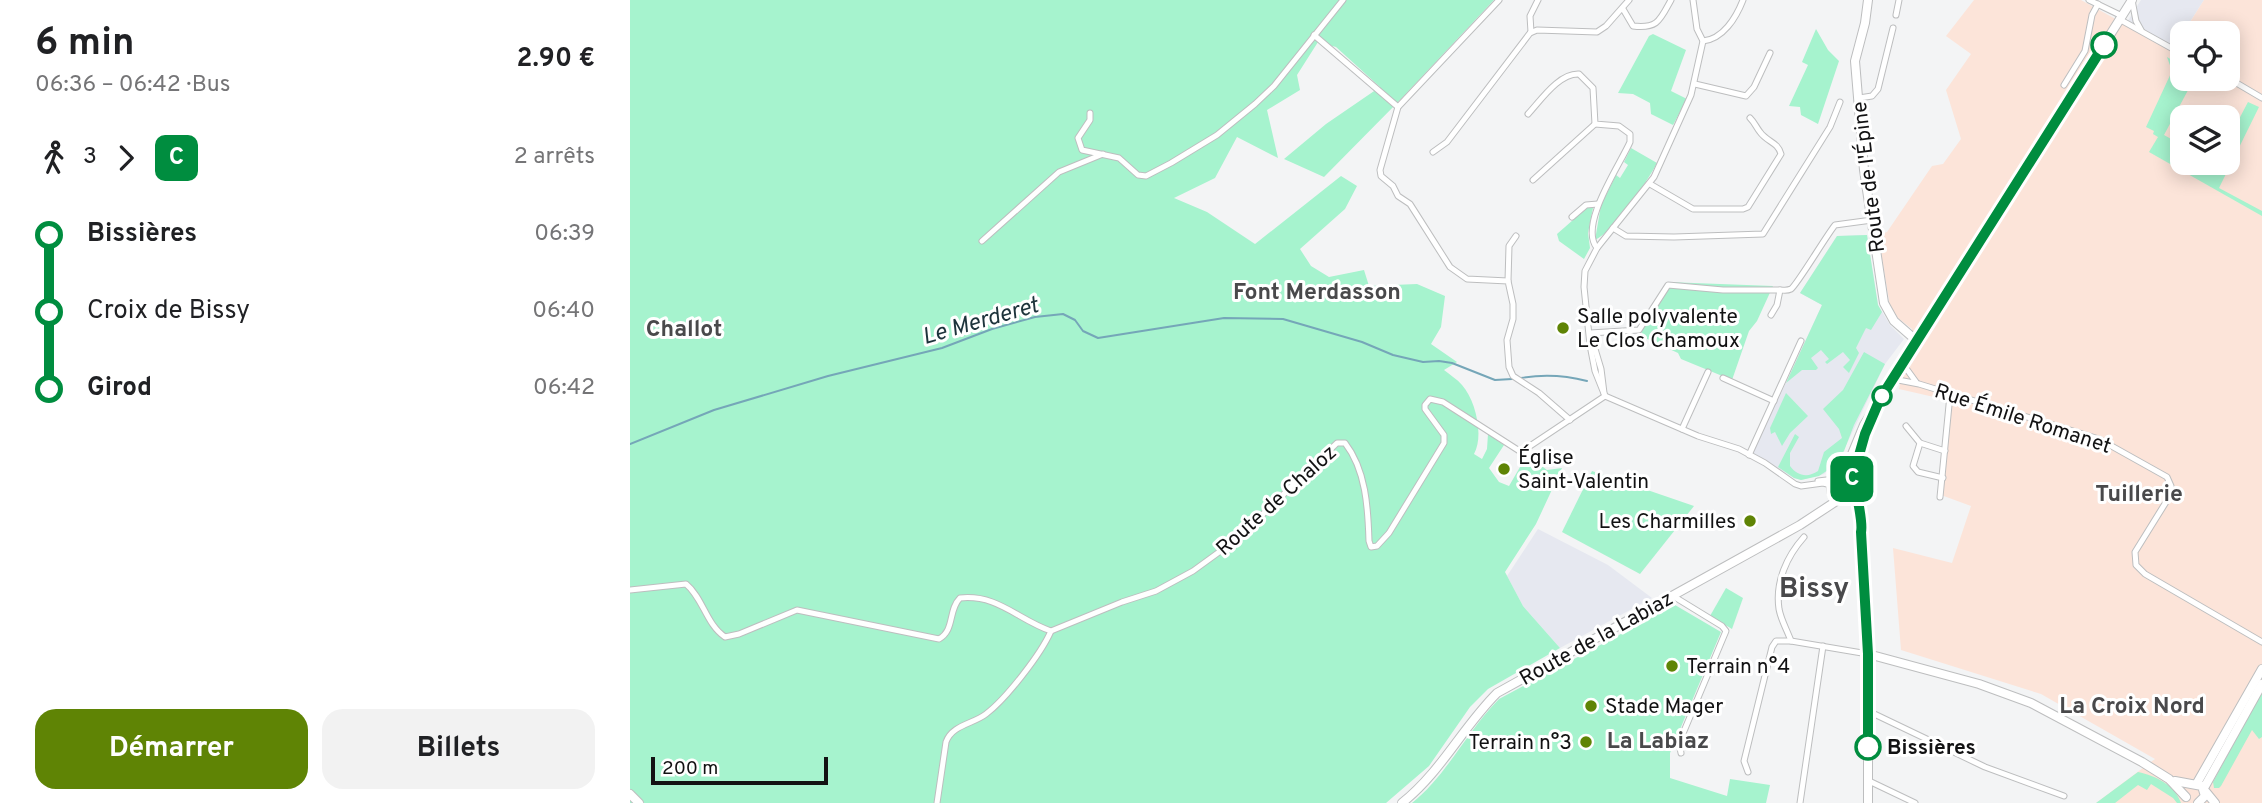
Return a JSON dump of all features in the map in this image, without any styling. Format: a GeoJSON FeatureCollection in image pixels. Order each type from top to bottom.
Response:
{"type":"FeatureCollection","features":[{"type":"Feature","properties":{"kind":"main road","name":"Route de l'Épine"},"geometry":{"type":"LineString","coordinates":[[1868,0],[1865,23],[1856,52],[1864,170],[1886,308],[1894,321],[1918,342]]}},
{"type":"Feature","properties":{"kind":"main road","name":"Route de la Labiaz"},"geometry":{"type":"LineString","coordinates":[[1821,510],[1839,483],[1864,425],[2132,0]]}},
{"type":"Feature","properties":{"kind":"main road"},"geometry":{"type":"LineString","coordinates":[[1861,530],[1863,526],[1855,494],[1856,486],[1839,483],[1842,501],[1854,510],[1861,530],[1868,654],[1868,803]]}},
{"type":"Feature","properties":{"kind":"main road","name":"Route de la Labiaz"},"geometry":{"type":"LineString","coordinates":[[1402,803],[1434,773],[1474,717],[1497,693],[1800,525],[1821,510],[1855,494]]}},
{"type":"Feature","properties":{"kind":"main road"},"geometry":{"type":"LineString","coordinates":[[1868,654],[1979,684],[2031,703],[2142,762],[2169,779],[2188,801]]}},
{"type":"Feature","properties":{"kind":"main road"},"geometry":{"type":"LineString","coordinates":[[2199,787],[2262,669]]}},
{"type":"Feature","properties":{"kind":"main road"},"geometry":{"type":"LineString","coordinates":[[2188,801],[2186,790],[2199,787],[2262,684]]}},
{"type":"Feature","properties":{"kind":"main road"},"geometry":{"type":"LineString","coordinates":[[2169,779],[2199,787],[2215,803]]}},
{"type":"Feature","properties":{"kind":"main road"},"geometry":{"type":"LineString","coordinates":[[2198,803],[2204,799],[2199,787]]}},
{"type":"Feature","properties":{"kind":"main road"},"geometry":{"type":"LineString","coordinates":[[630,794],[639,803]]}},
{"type":"Feature","properties":{"kind":"street"},"geometry":{"type":"LineString","coordinates":[[1090,113],[1090,120],[1078,138],[1082,150],[1106,153],[1119,158],[1138,175],[1146,176],[1217,135],[1255,104],[1274,86],[1343,0]]}},
{"type":"Feature","properties":{"kind":"street"},"geometry":{"type":"LineString","coordinates":[[1499,0],[1398,107],[1380,170],[1381,176],[1393,186],[1398,196],[1410,204],[1450,267],[1467,279],[1508,281]]}},
{"type":"Feature","properties":{"kind":"street"},"geometry":{"type":"LineString","coordinates":[[1433,152],[1447,142],[1531,32],[1530,16],[1538,0]]}},
{"type":"Feature","properties":{"kind":"street"},"geometry":{"type":"LineString","coordinates":[[1531,32],[1597,32],[1623,9],[1629,0]]}},
{"type":"Feature","properties":{"kind":"street"},"geometry":{"type":"LineString","coordinates":[[1623,9],[1633,26],[1654,25],[1660,20],[1671,0]]}},
{"type":"Feature","properties":{"kind":"street"},"geometry":{"type":"LineString","coordinates":[[1693,0],[1697,29],[1703,41],[1695,84],[1650,184],[1597,248],[1585,271],[1584,287],[1591,335],[1601,369],[1604,395],[1749,455],[1795,484],[1811,484],[1825,479],[1839,483]]}},
{"type":"Feature","properties":{"kind":"street"},"geometry":{"type":"LineString","coordinates":[[1703,41],[1719,35],[1730,23],[1743,0]]}},
{"type":"Feature","properties":{"kind":"street"},"geometry":{"type":"LineString","coordinates":[[1896,15],[1899,0]]}},
{"type":"Feature","properties":{"kind":"street"},"geometry":{"type":"LineString","coordinates":[[2089,0],[2170,48]]}},
{"type":"Feature","properties":{"kind":"street"},"geometry":{"type":"LineString","coordinates":[[2132,0],[2136,21],[2142,33]]}},
{"type":"Feature","properties":{"kind":"street"},"geometry":{"type":"LineString","coordinates":[[2064,85],[2085,51],[2092,15],[2098,4]]}},
{"type":"Feature","properties":{"kind":"street"},"geometry":{"type":"LineString","coordinates":[[1859,98],[1872,96],[1878,89],[1893,28]]}},
{"type":"Feature","properties":{"kind":"street"},"geometry":{"type":"LineString","coordinates":[[1314,36],[1398,107]]}},
{"type":"Feature","properties":{"kind":"street"},"geometry":{"type":"LineString","coordinates":[[1695,84],[1746,96],[1754,87],[1770,53]]}},
{"type":"Feature","properties":{"kind":"street"},"geometry":{"type":"LineString","coordinates":[[1528,114],[1558,83],[1568,76],[1579,74],[1593,88],[1595,124]]}},
{"type":"Feature","properties":{"kind":"street"},"geometry":{"type":"LineString","coordinates":[[2240,85],[2262,98]]}},
{"type":"Feature","properties":{"kind":"street"},"geometry":{"type":"LineString","coordinates":[[1613,228],[1626,236],[1763,234],[1830,127],[1840,102]]}},
{"type":"Feature","properties":{"kind":"street"},"geometry":{"type":"LineString","coordinates":[[1650,184],[1693,209],[1748,207],[1781,154],[1778,146],[1760,133],[1756,123],[1750,118]]}},
{"type":"Feature","properties":{"kind":"street"},"geometry":{"type":"LineString","coordinates":[[1532,180],[1595,124],[1624,128],[1631,138],[1598,204],[1591,234],[1592,242],[1597,248]]}},
{"type":"Feature","properties":{"kind":"street"},"geometry":{"type":"LineString","coordinates":[[982,241],[1059,172],[1106,153]]}},
{"type":"Feature","properties":{"kind":"street"},"geometry":{"type":"LineString","coordinates":[[1572,217],[1586,205],[1598,204]]}},
{"type":"Feature","properties":{"kind":"street"},"geometry":{"type":"LineString","coordinates":[[1591,335],[1639,330],[1668,285],[1723,290],[1787,290],[1794,285],[1835,225],[1872,220]]}},
{"type":"Feature","properties":{"kind":"street"},"geometry":{"type":"LineString","coordinates":[[1516,236],[1509,246],[1508,281],[1513,304],[1513,319],[1507,340],[1509,367],[1513,376],[1554,404],[1570,420]]}},
{"type":"Feature","properties":{"kind":"street"},"geometry":{"type":"LineString","coordinates":[[1771,315],[1777,305],[1780,290]]}},
{"type":"Feature","properties":{"kind":"street"},"geometry":{"type":"LineString","coordinates":[[1749,455],[1801,341]]}},
{"type":"Feature","properties":{"kind":"street","name":"Rue Émile Romanet"},"geometry":{"type":"LineString","coordinates":[[1903,364],[1912,379],[1919,384]]}},
{"type":"Feature","properties":{"kind":"street"},"geometry":{"type":"LineString","coordinates":[[1682,429],[1708,372]]}},
{"type":"Feature","properties":{"kind":"street"},"geometry":{"type":"LineString","coordinates":[[1723,378],[1774,401]]}},
{"type":"Feature","properties":{"kind":"street","name":"Rue Émile Romanet"},"geometry":{"type":"LineString","coordinates":[[1893,379],[1919,384],[2099,439],[2167,477],[2171,494],[2135,552],[2136,565],[2145,573],[2262,642]]}},
{"type":"Feature","properties":{"kind":"street","name":"Route de Chaloz"},"geometry":{"type":"LineString","coordinates":[[1051,631],[1156,591],[1193,571],[1237,539],[1337,443],[1345,443],[1351,452],[1367,499],[1368,541],[1371,547],[1377,546],[1390,533],[1444,443],[1442,431],[1425,408],[1430,399],[1443,402],[1518,452],[1525,451],[1604,395]]}},
{"type":"Feature","properties":{"kind":"street"},"geometry":{"type":"LineString","coordinates":[[1940,497],[1950,395]]}},
{"type":"Feature","properties":{"kind":"street"},"geometry":{"type":"LineString","coordinates":[[1906,426],[1920,443],[1945,450]]}},
{"type":"Feature","properties":{"kind":"street"},"geometry":{"type":"LineString","coordinates":[[1920,443],[1913,466],[1918,472],[1943,478]]}},
{"type":"Feature","properties":{"kind":"street"},"geometry":{"type":"LineString","coordinates":[[1787,640],[1779,594],[1786,562],[1804,537]]}},
{"type":"Feature","properties":{"kind":"street"},"geometry":{"type":"LineString","coordinates":[[630,590],[686,584],[725,637],[739,634],[797,610],[939,639],[948,631],[954,605],[960,598],[966,597],[994,601],[1051,631],[1041,650],[990,711],[950,734],[946,742],[937,803]]}},
{"type":"Feature","properties":{"kind":"street"},"geometry":{"type":"LineString","coordinates":[[1673,596],[1726,631],[1679,743],[1681,753]]}},
{"type":"Feature","properties":{"kind":"street"},"geometry":{"type":"LineString","coordinates":[[1748,772],[1744,761],[1772,647],[1776,641],[1787,640],[1868,654]]}},
{"type":"Feature","properties":{"kind":"street"},"geometry":{"type":"LineString","coordinates":[[1800,803],[1823,646]]}},
{"type":"Feature","properties":{"kind":"street"},"geometry":{"type":"LineString","coordinates":[[1868,711],[1985,767],[2064,796]]}},
{"type":"Feature","properties":{"kind":"street"},"geometry":{"type":"LineString","coordinates":[[1869,780],[1915,803]]}},
{"type":"Feature","properties":{"kind":"shaded area"},"geometry":{"type":"Polygon","coordinates":[[[1974,0],[2081,0],[2170,49],[2170,91],[2240,91],[2240,21],[2191,21],[2204,0],[2262,0],[2262,803],[2096,803],[2155,759],[2041,694],[1901,650],[1893,548],[1952,563],[1971,506],[1941,495],[1947,400],[1899,389],[1912,329],[1898,318],[1890,306],[1878,235],[1887,232],[1932,166],[1943,164],[1961,139],[1946,90],[1971,54],[1946,36],[1974,0]]]}},
{"type":"Feature","properties":{"kind":"shaded area"},"geometry":{"type":"Polygon","coordinates":[[[2141,0],[2204,0],[2191,21],[2170,21],[2170,49],[2126,24],[2141,0]]]}},
{"type":"Feature","properties":{"kind":"shaded area"},"geometry":{"type":"Polygon","coordinates":[[[1867,235],[1878,305],[1890,325],[1904,339],[1885,364],[1840,458],[1824,474],[1801,480],[1753,453],[1822,305],[1800,293],[1837,236],[1867,235]]]}},
{"type":"Feature","properties":{"kind":"shaded area"},"geometry":{"type":"Polygon","coordinates":[[[1538,529],[1608,565],[1652,598],[1560,648],[1523,606],[1507,576],[1538,529]]]}},
{"type":"Feature","properties":{"kind":"green space"},"geometry":{"type":"Polygon","coordinates":[[[630,0],[1494,0],[1324,177],[1284,159],[1326,124],[1380,87],[1336,47],[1318,42],[1297,75],[1300,90],[1267,110],[1278,158],[1237,137],[1215,178],[1174,198],[1207,212],[1255,244],[1341,176],[1357,186],[1345,209],[1300,249],[1311,266],[1329,277],[1364,270],[1369,286],[1417,284],[1445,296],[1441,327],[1431,344],[1457,362],[1444,370],[1462,385],[1475,409],[1478,438],[1474,454],[1482,459],[1487,449],[1488,434],[1504,445],[1489,468],[1499,482],[1509,486],[1527,455],[1547,470],[1562,468],[1536,524],[1505,572],[1523,606],[1560,648],[1488,689],[1470,707],[1429,766],[1386,803],[630,803],[630,0]]]}},
{"type":"Feature","properties":{"kind":"green space"},"geometry":{"type":"Polygon","coordinates":[[[1816,29],[1828,50],[1839,61],[1818,124],[1801,115],[1800,107],[1789,106],[1808,65],[1802,62],[1816,29]]]}},
{"type":"Feature","properties":{"kind":"green space"},"geometry":{"type":"Polygon","coordinates":[[[1653,34],[1686,50],[1671,91],[1687,99],[1673,125],[1651,114],[1650,103],[1633,94],[1618,93],[1649,36],[1653,34]]]}},
{"type":"Feature","properties":{"kind":"green space"},"geometry":{"type":"Polygon","coordinates":[[[2170,75],[2170,91],[2188,91],[2180,105],[2170,105],[2170,124],[2164,135],[2170,138],[2170,164],[2149,152],[2158,137],[2146,127],[2170,75]]]}},
{"type":"Feature","properties":{"kind":"green space"},"geometry":{"type":"Polygon","coordinates":[[[2248,102],[2259,107],[2240,145],[2240,117],[2248,102]]]}},
{"type":"Feature","properties":{"kind":"green space"},"geometry":{"type":"Polygon","coordinates":[[[1631,148],[1657,163],[1620,217],[1595,240],[1601,205],[1616,175],[1620,178],[1628,165],[1624,162],[1631,148]]]}},
{"type":"Feature","properties":{"kind":"green space"},"geometry":{"type":"Polygon","coordinates":[[[2190,175],[2225,175],[2219,188],[2262,211],[2262,216],[2190,175]]]}},
{"type":"Feature","properties":{"kind":"green space"},"geometry":{"type":"Polygon","coordinates":[[[1589,206],[1593,208],[1588,233],[1590,248],[1584,259],[1559,241],[1557,234],[1589,206]]]}},
{"type":"Feature","properties":{"kind":"green space"},"geometry":{"type":"Polygon","coordinates":[[[1867,235],[1878,305],[1882,312],[1871,330],[1866,328],[1856,348],[1859,353],[1849,373],[1843,367],[1850,360],[1843,352],[1827,364],[1825,362],[1829,359],[1821,350],[1811,358],[1818,368],[1816,370],[1802,370],[1786,383],[1822,305],[1800,293],[1837,236],[1867,235]]]}},
{"type":"Feature","properties":{"kind":"green space"},"geometry":{"type":"Polygon","coordinates":[[[1667,282],[1773,286],[1757,321],[1749,331],[1732,380],[1681,359],[1678,353],[1645,338],[1638,327],[1667,282]]]}},
{"type":"Feature","properties":{"kind":"green space"},"geometry":{"type":"Polygon","coordinates":[[[1864,352],[1885,364],[1844,451],[1828,470],[1819,476],[1801,480],[1794,478],[1778,467],[1795,434],[1799,437],[1790,453],[1790,466],[1803,475],[1818,471],[1824,452],[1842,438],[1839,429],[1823,409],[1843,390],[1864,352]]]}},
{"type":"Feature","properties":{"kind":"green space"},"geometry":{"type":"Polygon","coordinates":[[[1786,393],[1808,416],[1790,433],[1782,446],[1775,432],[1771,434],[1770,428],[1786,393]]]}},
{"type":"Feature","properties":{"kind":"green space"},"geometry":{"type":"Polygon","coordinates":[[[1592,471],[1694,506],[1640,574],[1562,532],[1592,471]]]}},
{"type":"Feature","properties":{"kind":"green space"},"geometry":{"type":"Polygon","coordinates":[[[1726,588],[1743,598],[1732,629],[1710,616],[1726,588]]]}},
{"type":"Feature","properties":{"kind":"green space","name":"Stade Mager"},"geometry":{"type":"Polygon","coordinates":[[[1675,605],[1721,632],[1670,753],[1670,778],[1727,796],[1730,779],[1770,785],[1766,803],[1412,803],[1436,779],[1499,699],[1675,605]]]}},
{"type":"Feature","properties":{"kind":"green space"},"geometry":{"type":"Polygon","coordinates":[[[2262,691],[2262,737],[2259,739],[2252,730],[2221,786],[2214,788],[2213,782],[2262,691]]]}},
{"type":"Feature","properties":{"kind":"green space"},"geometry":{"type":"Polygon","coordinates":[[[2138,772],[2164,782],[2174,791],[2181,803],[2177,803],[2151,784],[2147,790],[2138,785],[2115,803],[2096,803],[2138,772]]]}},
{"type":"Feature","properties":{"kind":"waterway","name":"Le Merderet"},"geometry":{"type":"LineString","coordinates":[[630,444],[714,410],[828,376],[942,348],[992,329],[1035,317],[1063,314],[1075,320],[1083,331],[1098,338],[1224,318],[1283,319],[1362,342],[1393,355],[1423,362],[1452,363],[1495,380],[1512,379]]}},
{"type":"Feature","properties":{"kind":"waterway","name":"Le Merderet"},"geometry":{"type":"LineString","coordinates":[[1521,378],[1554,376],[1587,381]]}},
{"type":"Feature","properties":{"kind":"bus line","name":"C"},"geometry":{"type":"LineString","coordinates":[[1868,747],[1868,654],[1861,532],[1863,526],[1855,494],[1856,486],[1852,480],[1865,434],[1880,399],[2104,45]]}},
{"type":"Feature","properties":{"kind":"place","name":"Salle polyvalente Le Clos Chamoux"},"geometry":{"type":"Point","coordinates":[1563,328]}},
{"type":"Feature","properties":{"kind":"place","name":"Église Saint-Valentin"},"geometry":{"type":"Point","coordinates":[1504,469]}},
{"type":"Feature","properties":{"kind":"place","name":"Les Charmilles"},"geometry":{"type":"Point","coordinates":[1750,521]}},
{"type":"Feature","properties":{"kind":"place","name":"Terrain n°4"},"geometry":{"type":"Point","coordinates":[1672,666]}},
{"type":"Feature","properties":{"kind":"place","name":"Stade Mager"},"geometry":{"type":"Point","coordinates":[1591,706]}},
{"type":"Feature","properties":{"kind":"place","name":"Terrain n°3"},"geometry":{"type":"Point","coordinates":[1586,742]}},
{"type":"Feature","properties":{"kind":"place","name":"Bissières"},"geometry":{"type":"Point","coordinates":[1868,747]}},
{"type":"Feature","properties":{"kind":"district","name":"Font Merdasson"},"geometry":{"type":"Point","coordinates":[1317,291]}},
{"type":"Feature","properties":{"kind":"district","name":"Challot"},"geometry":{"type":"Point","coordinates":[684,328]}},
{"type":"Feature","properties":{"kind":"district","name":"Tuillerie"},"geometry":{"type":"Point","coordinates":[2139,493]}},
{"type":"Feature","properties":{"kind":"district","name":"Bissy"},"geometry":{"type":"Point","coordinates":[1814,587]}},
{"type":"Feature","properties":{"kind":"district","name":"La Croix Nord"},"geometry":{"type":"Point","coordinates":[2132,705]}},
{"type":"Feature","properties":{"kind":"district","name":"La Labiaz"},"geometry":{"type":"Point","coordinates":[1658,740]}}]}
